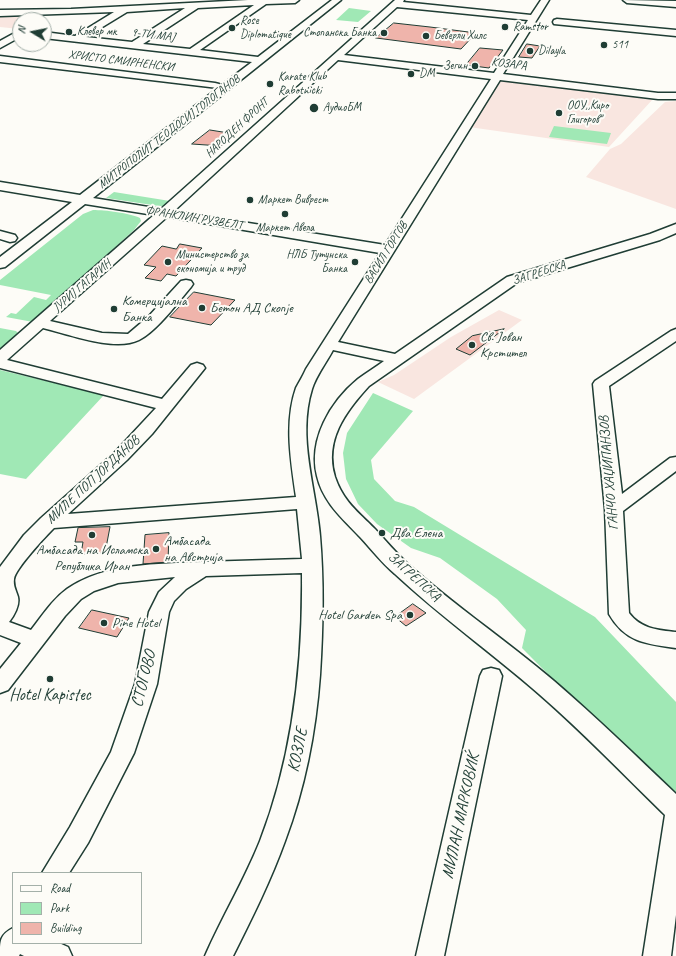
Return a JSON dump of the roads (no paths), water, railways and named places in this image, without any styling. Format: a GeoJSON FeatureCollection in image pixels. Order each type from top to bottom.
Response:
{"type":"FeatureCollection","features":[{"type":"Feature","properties":{"kind":"street"},"geometry":{"type":"LineString","coordinates":[[0,13],[46,9],[126,9],[195,3],[295,0]]}},
{"type":"Feature","properties":{"kind":"street","name":"МИТРОПОЛИТ ТЕОДОСИЈ ГОЛОГАНОВ"},"geometry":{"type":"LineString","coordinates":[[0,264],[337,0]]}},
{"type":"Feature","properties":{"kind":"street","name":"ВАСИЛ ЃОРГОВ"},"geometry":{"type":"LineString","coordinates":[[309,529],[298,455],[300,412],[305,388],[329,345],[545,0]]}},
{"type":"Feature","properties":{"kind":"street"},"geometry":{"type":"LineString","coordinates":[[627,0],[676,4]]}},
{"type":"Feature","properties":{"kind":"street"},"geometry":{"type":"LineString","coordinates":[[192,52],[263,2]]}},
{"type":"Feature","properties":{"kind":"street"},"geometry":{"type":"LineString","coordinates":[[398,2],[533,18]]}},
{"type":"Feature","properties":{"kind":"street","name":"НАРОДЕН ФРОНТ"},"geometry":{"type":"LineString","coordinates":[[164,213],[336,56],[398,2]]}},
{"type":"Feature","properties":{"kind":"street"},"geometry":{"type":"LineString","coordinates":[[133,46],[195,3]]}},
{"type":"Feature","properties":{"kind":"street"},"geometry":{"type":"LineString","coordinates":[[43,12],[46,9]]}},
{"type":"Feature","properties":{"kind":"street"},"geometry":{"type":"LineString","coordinates":[[76,39],[126,9]]}},
{"type":"Feature","properties":{"kind":"street"},"geometry":{"type":"LineString","coordinates":[[557,22],[676,33]]}},
{"type":"Feature","properties":{"kind":"street"},"geometry":{"type":"LineString","coordinates":[[5,30],[12,31]]}},
{"type":"Feature","properties":{"kind":"street","name":"9-ТИ МАЈ"},"geometry":{"type":"LineString","coordinates":[[52,36],[260,60]]}},
{"type":"Feature","properties":{"kind":"street"},"geometry":{"type":"LineString","coordinates":[[0,45],[12,38]]}},
{"type":"Feature","properties":{"kind":"street","name":"КОЗАРА"},"geometry":{"type":"LineString","coordinates":[[336,56],[658,96],[676,95]]}},
{"type":"Feature","properties":{"kind":"street","name":"ХРИСТО СМИРНЕНСКИ"},"geometry":{"type":"LineString","coordinates":[[0,59],[214,86]]}},
{"type":"Feature","properties":{"kind":"street","name":"ФРАНКЛИН РУЗВЕЛТ"},"geometry":{"type":"LineString","coordinates":[[0,186],[388,250]]}},
{"type":"Feature","properties":{"kind":"street","name":"ЈУРИЈ ГАГАРИН"},"geometry":{"type":"LineString","coordinates":[[0,358],[164,213]]}},
{"type":"Feature","properties":{"kind":"street","name":"ЗАГРЕБСКА"},"geometry":{"type":"LineString","coordinates":[[396,359],[512,280],[656,237],[676,228]]}},
{"type":"Feature","properties":{"kind":"street"},"geometry":{"type":"LineString","coordinates":[[656,237],[676,233]]}},
{"type":"Feature","properties":{"kind":"street"},"geometry":{"type":"LineString","coordinates":[[39,323],[113,339],[128,339],[139,334],[186,284]]}},
{"type":"Feature","properties":{"kind":"street","name":"ГАНЧО ХАЏИПАНЗОВ"},"geometry":{"type":"LineString","coordinates":[[676,334],[605,379],[601,384],[614,509],[619,614],[625,624],[634,630],[648,636],[676,640]]}},
{"type":"Feature","properties":{"kind":"street"},"geometry":{"type":"LineString","coordinates":[[329,345],[396,359]]}},
{"type":"Feature","properties":{"kind":"street","name":"ЗАГРЕПСКА"},"geometry":{"type":"LineString","coordinates":[[396,359],[362,382],[336,413],[323,444],[323,464],[332,493],[350,516],[405,572],[546,687],[676,810]]}},
{"type":"Feature","properties":{"kind":"street"},"geometry":{"type":"LineString","coordinates":[[0,363],[165,405]]}},
{"type":"Feature","properties":{"kind":"street","name":"МИЛЕ ПОП ЈОРДАНОВ"},"geometry":{"type":"LineString","coordinates":[[0,618],[5,612],[8,598],[4,588],[4,576],[31,540],[48,522],[121,456],[146,430],[165,405],[197,368]]}},
{"type":"Feature","properties":{"kind":"street"},"geometry":{"type":"LineString","coordinates":[[614,509],[676,462]]}},
{"type":"Feature","properties":{"kind":"street"},"geometry":{"type":"LineString","coordinates":[[48,522],[306,502]]}},
{"type":"Feature","properties":{"kind":"street","name":"КОЗЛЕ"},"geometry":{"type":"LineString","coordinates":[[219,956],[273,840],[294,774],[303,730],[308,686],[310,649],[309,529]]}},
{"type":"Feature","properties":{"kind":"street"},"geometry":{"type":"LineString","coordinates":[[0,684],[56,613],[74,594],[99,582],[134,573],[202,569],[310,566]]}},
{"type":"Feature","properties":{"kind":"street","name":"СТОГОВО"},"geometry":{"type":"LineString","coordinates":[[57,872],[79,835],[122,753],[146,684],[159,612],[166,597],[179,584],[202,569]]}},
{"type":"Feature","properties":{"kind":"street"},"geometry":{"type":"LineString","coordinates":[[0,627],[35,640]]}},
{"type":"Feature","properties":{"kind":"street","name":"МИЛАН МАРКОВИЌ"},"geometry":{"type":"LineString","coordinates":[[430,956],[491,676]]}},
{"type":"Feature","properties":{"kind":"street"},"geometry":{"type":"LineString","coordinates":[[657,956],[676,817]]}},
{"type":"Feature","properties":{"kind":"street"},"geometry":{"type":"LineString","coordinates":[[0,935],[12,940]]}},
{"type":"Feature","properties":{"kind":"street"},"geometry":{"type":"LineString","coordinates":[[3,956],[12,942]]}},
{"type":"Feature","properties":{"kind":"street"},"geometry":{"type":"LineString","coordinates":[[27,944],[58,956]]}},
{"type":"Feature","properties":{"kind":"place","name":"Ramstor"},"geometry":{"type":"Point","coordinates":[505,27]}},
{"type":"Feature","properties":{"kind":"place","name":"Rose Diplomatique"},"geometry":{"type":"Point","coordinates":[232,28]}},
{"type":"Feature","properties":{"kind":"place","name":"Клевер мк"},"geometry":{"type":"Point","coordinates":[69,32]}},
{"type":"Feature","properties":{"kind":"place","name":"Стопанска Банка"},"geometry":{"type":"Point","coordinates":[384,33]}},
{"type":"Feature","properties":{"kind":"place","name":"Беверли Хилс"},"geometry":{"type":"Point","coordinates":[426,36]}},
{"type":"Feature","properties":{"kind":"place","name":"511"},"geometry":{"type":"Point","coordinates":[604,45]}},
{"type":"Feature","properties":{"kind":"place","name":"Dilayla"},"geometry":{"type":"Point","coordinates":[530,51]}},
{"type":"Feature","properties":{"kind":"place","name":"Зегин"},"geometry":{"type":"Point","coordinates":[475,66]}},
{"type":"Feature","properties":{"kind":"place","name":"DM"},"geometry":{"type":"Point","coordinates":[411,74]}},
{"type":"Feature","properties":{"kind":"place","name":"Karate Klub Rabotnicki"},"geometry":{"type":"Point","coordinates":[270,84]}},
{"type":"Feature","properties":{"kind":"place","name":"АудиоБМ"},"geometry":{"type":"Point","coordinates":[314,108]}},
{"type":"Feature","properties":{"kind":"place","name":"ООУ,,Киро Глигоров''"},"geometry":{"type":"Point","coordinates":[559,113]}},
{"type":"Feature","properties":{"kind":"place","name":"Маркет Виврест"},"geometry":{"type":"Point","coordinates":[250,200]}},
{"type":"Feature","properties":{"kind":"place","name":"Маркет Авела"},"geometry":{"type":"Point","coordinates":[285,214]}},
{"type":"Feature","properties":{"kind":"place","name":"Министерство за економија и труд"},"geometry":{"type":"Point","coordinates":[168,262]}},
{"type":"Feature","properties":{"kind":"place","name":"НЛБ Тутунска Банка"},"geometry":{"type":"Point","coordinates":[355,262]}},
{"type":"Feature","properties":{"kind":"place","name":"Бетон АД Скопје"},"geometry":{"type":"Point","coordinates":[202,308]}},
{"type":"Feature","properties":{"kind":"place","name":"Комерцијална Банка"},"geometry":{"type":"Point","coordinates":[114,309]}},
{"type":"Feature","properties":{"kind":"place","name":"Св. Јован Крстител"},"geometry":{"type":"Point","coordinates":[472,345]}},
{"type":"Feature","properties":{"kind":"place","name":"Два Елена"},"geometry":{"type":"Point","coordinates":[382,533]}},
{"type":"Feature","properties":{"kind":"place","name":"Амбасада на Исламска Република Иран"},"geometry":{"type":"Point","coordinates":[92,535]}},
{"type":"Feature","properties":{"kind":"place","name":"Амбасада на Австрија"},"geometry":{"type":"Point","coordinates":[156,549]}},
{"type":"Feature","properties":{"kind":"place","name":"Hotel Garden Spa"},"geometry":{"type":"Point","coordinates":[410,615]}},
{"type":"Feature","properties":{"kind":"place","name":"Pine Hotel"},"geometry":{"type":"Point","coordinates":[104,623]}},
{"type":"Feature","properties":{"kind":"place","name":"Hotel Kapistec"},"geometry":{"type":"Point","coordinates":[50,679]}}]}
